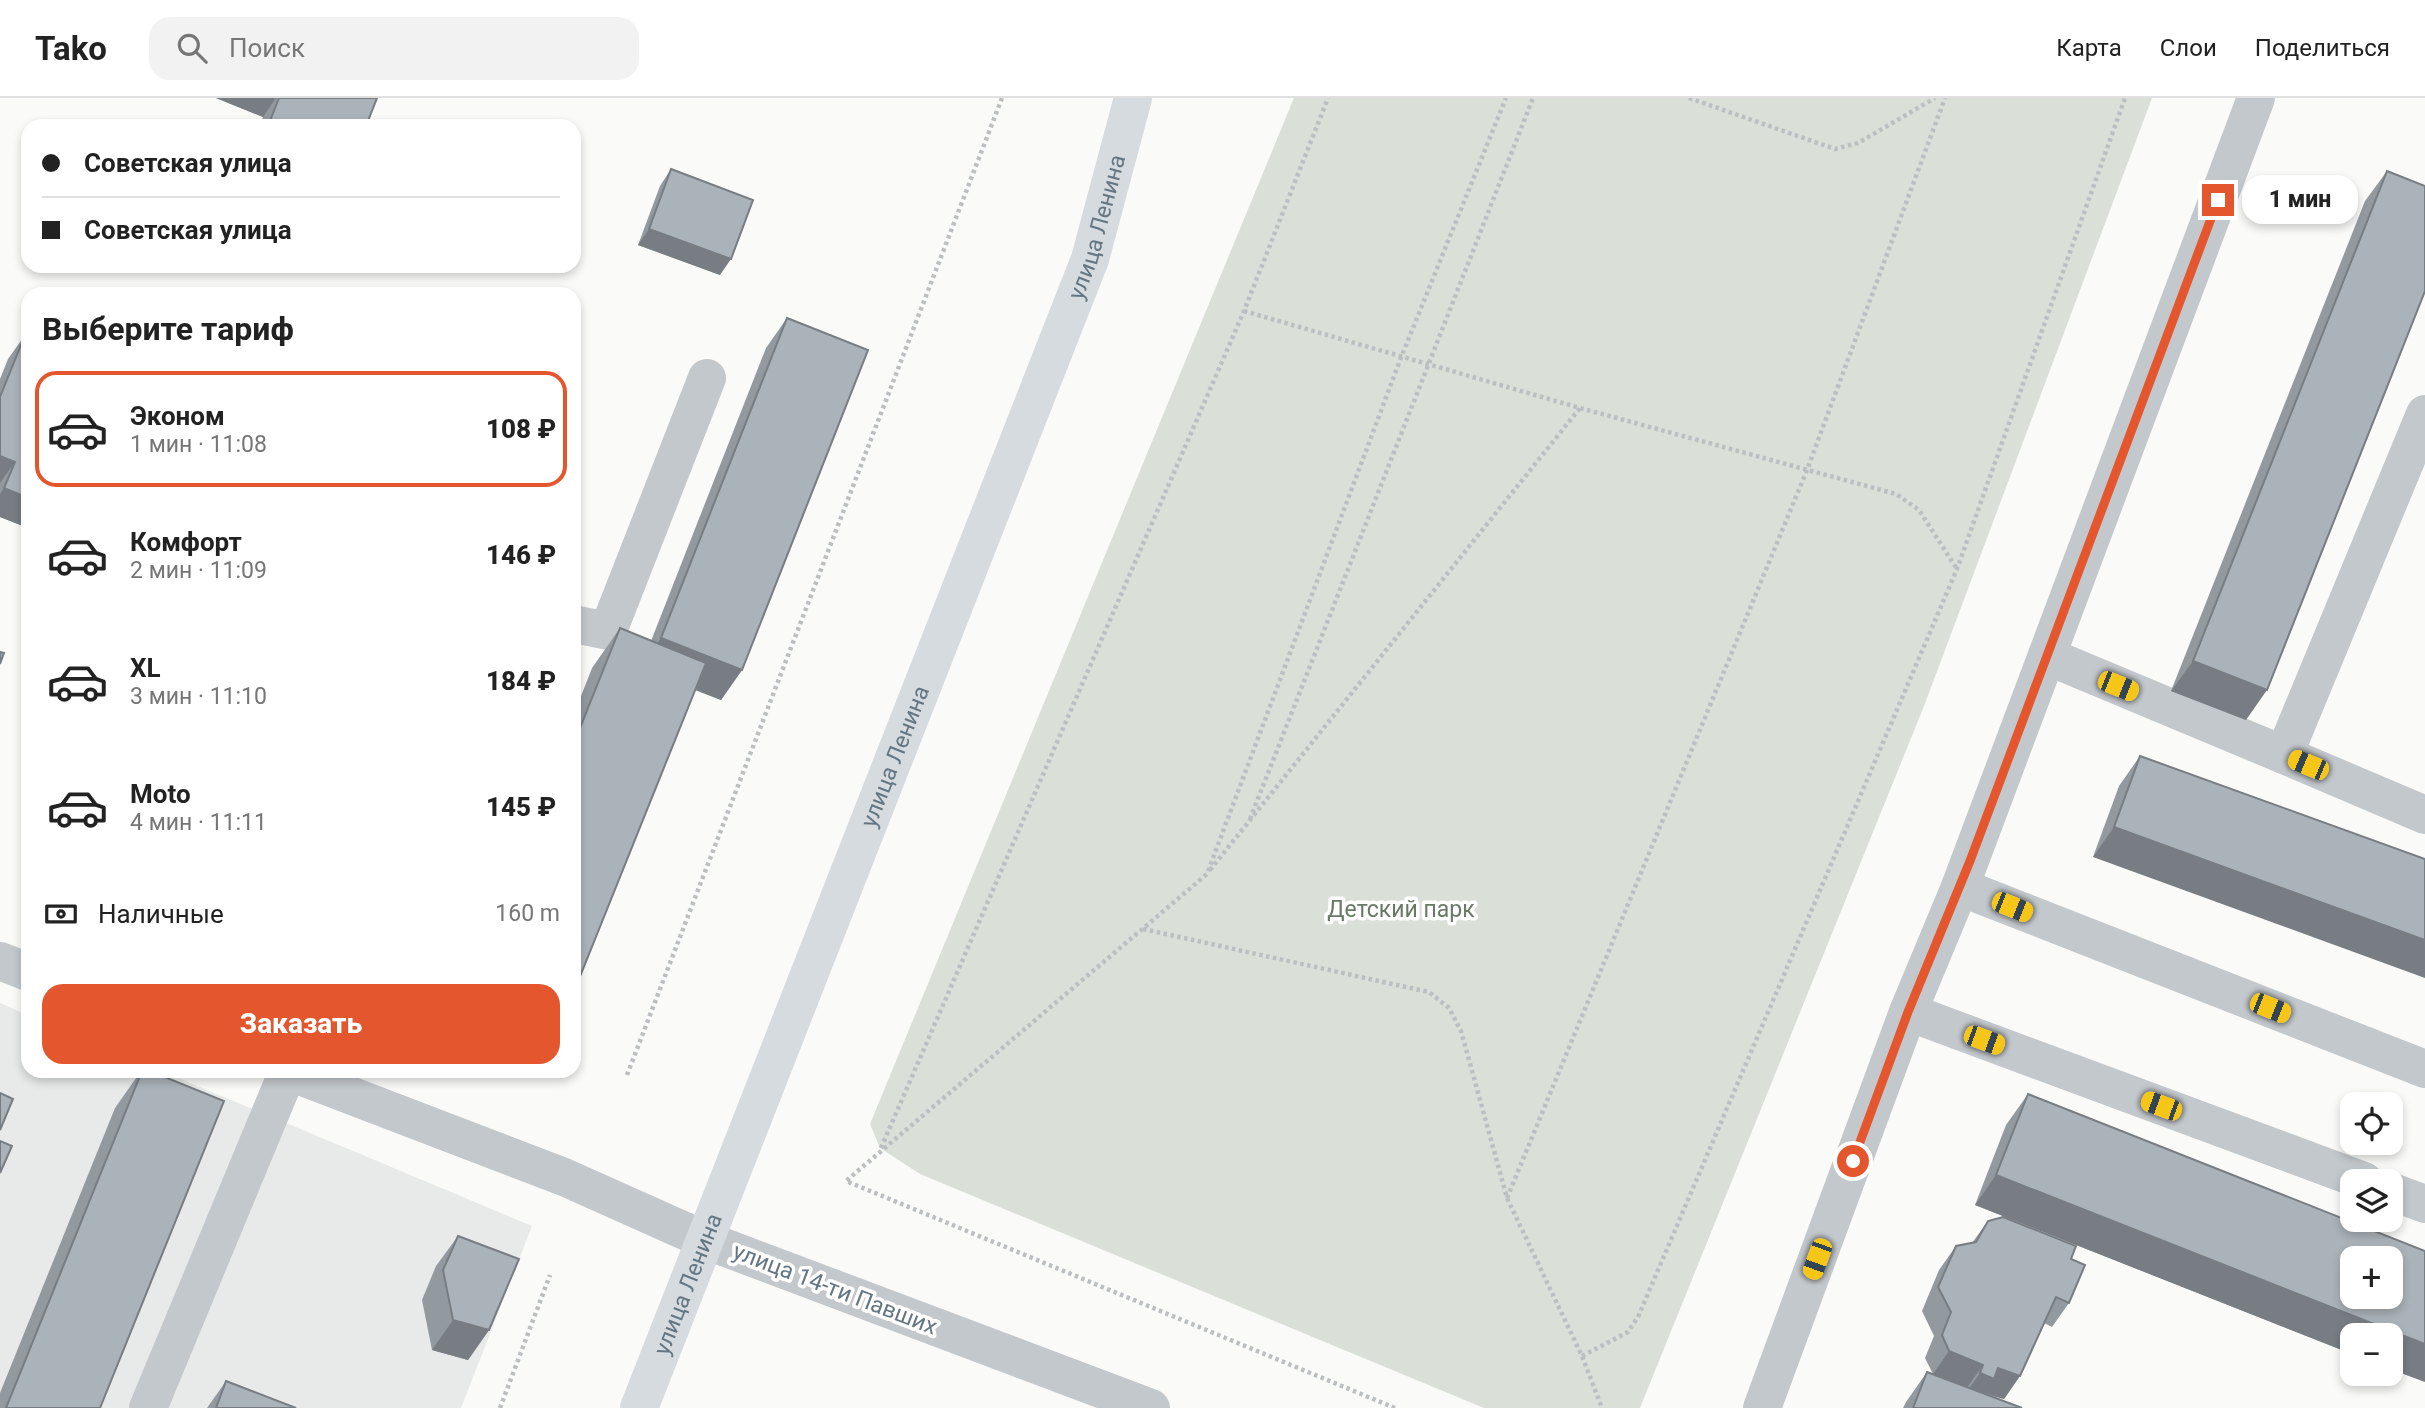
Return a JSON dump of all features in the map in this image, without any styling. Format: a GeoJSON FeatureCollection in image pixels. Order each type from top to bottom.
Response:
{"type":"FeatureCollection","features":[{"type":"Feature","properties":{"kind":"main road","name":"улица Ленина"},"geometry":{"type":"LineString","coordinates":[[639,1408],[1090,259],[1133,98]]}},
{"type":"Feature","properties":{"kind":"street"},"geometry":{"type":"LineString","coordinates":[[1762,1408],[1908,1012],[1960,887],[2256,98]]}},
{"type":"Feature","properties":{"kind":"street"},"geometry":{"type":"LineString","coordinates":[[581,625],[608,631],[707,378]]}},
{"type":"Feature","properties":{"kind":"street"},"geometry":{"type":"LineString","coordinates":[[2284,755],[2425,414]]}},
{"type":"Feature","properties":{"kind":"street"},"geometry":{"type":"LineString","coordinates":[[2047,656],[2425,815]]}},
{"type":"Feature","properties":{"kind":"street"},"geometry":{"type":"LineString","coordinates":[[1960,887],[2425,1069]]}},
{"type":"Feature","properties":{"kind":"street"},"geometry":{"type":"LineString","coordinates":[[0,961],[21,969]]}},
{"type":"Feature","properties":{"kind":"street"},"geometry":{"type":"LineString","coordinates":[[1908,1012],[2340,1172]]}},
{"type":"Feature","properties":{"kind":"street"},"geometry":{"type":"LineString","coordinates":[[148,1408],[284,1078]]}},
{"type":"Feature","properties":{"kind":"street","name":"улица 14-ти Павших"},"geometry":{"type":"LineString","coordinates":[[340,1081],[705,1240],[1151,1408]]}},
{"type":"Feature","properties":{"kind":"street"},"geometry":{"type":"LineString","coordinates":[[2403,1196],[2425,1204]]}},
{"type":"Feature","properties":{"kind":"path"},"geometry":{"type":"LineString","coordinates":[[627,1075],[1002,98]]}},
{"type":"Feature","properties":{"kind":"path"},"geometry":{"type":"LineString","coordinates":[[880,1148],[1244,310],[1328,98]]}},
{"type":"Feature","properties":{"kind":"path"},"geometry":{"type":"LineString","coordinates":[[1208,874],[1402,355],[1506,98]]}},
{"type":"Feature","properties":{"kind":"path"},"geometry":{"type":"LineString","coordinates":[[1250,819],[1431,364],[1533,98]]}},
{"type":"Feature","properties":{"kind":"path"},"geometry":{"type":"LineString","coordinates":[[1689,98],[1835,149],[1858,143],[1935,98]]}},
{"type":"Feature","properties":{"kind":"path"},"geometry":{"type":"LineString","coordinates":[[1507,1198],[1807,470],[1945,98]]}},
{"type":"Feature","properties":{"kind":"path"},"geometry":{"type":"LineString","coordinates":[[1582,1356],[1628,1332],[1638,1317],[1957,569],[2125,98]]}},
{"type":"Feature","properties":{"kind":"path"},"geometry":{"type":"LineString","coordinates":[[1244,310],[1580,408],[1896,494],[1919,510],[1957,569]]}},
{"type":"Feature","properties":{"kind":"path"},"geometry":{"type":"LineString","coordinates":[[1395,1408],[846,1181],[880,1148],[1208,874],[1580,408]]}},
{"type":"Feature","properties":{"kind":"path"},"geometry":{"type":"LineString","coordinates":[[1142,929],[1429,992],[1449,1008],[1461,1031],[1507,1198],[1582,1356],[1602,1408]]}},
{"type":"Feature","properties":{"kind":"path"},"geometry":{"type":"LineString","coordinates":[[500,1408],[550,1275]]}},
{"type":"Feature","properties":{"kind":"shaded area"},"geometry":{"type":"Polygon","coordinates":[[[0,1003],[21,1012],[21,1078],[179,1078],[532,1226],[461,1408],[0,1408],[0,1003]]]}},
{"type":"Feature","properties":{"kind":"green space","name":"Детский парк"},"geometry":{"type":"Polygon","coordinates":[[[1294,98],[2152,98],[1924,706],[1640,1408],[1484,1408],[920,1174],[880,1148],[870,1124],[1294,98]]]}},
{"type":"Feature","properties":{"kind":"building"},"geometry":{"type":"Polygon","coordinates":[[[279,98],[377,98],[369,119],[271,119],[279,98]]]}},
{"type":"Feature","properties":{"kind":"building"},"geometry":{"type":"Polygon","coordinates":[[[671,169],[753,200],[731,259],[649,229],[671,169]]]}},
{"type":"Feature","properties":{"kind":"building"},"geometry":{"type":"Polygon","coordinates":[[[2387,171],[2425,186],[2425,291],[2267,690],[2193,661],[2387,171]]]}},
{"type":"Feature","properties":{"kind":"building"},"geometry":{"type":"Polygon","coordinates":[[[787,318],[868,350],[742,670],[661,638],[787,318]]]}},
{"type":"Feature","properties":{"kind":"building"},"geometry":{"type":"Polygon","coordinates":[[[21,345],[21,495],[4,488],[15,462],[0,456],[0,397],[21,345]]]}},
{"type":"Feature","properties":{"kind":"building"},"geometry":{"type":"Polygon","coordinates":[[[620,628],[706,663],[581,974],[581,726],[620,628]]]}},
{"type":"Feature","properties":{"kind":"building"},"geometry":{"type":"Polygon","coordinates":[[[2140,756],[2425,859],[2425,940],[2114,827],[2140,756]]]}},
{"type":"Feature","properties":{"kind":"building"},"geometry":{"type":"Polygon","coordinates":[[[139,1078],[167,1078],[224,1101],[100,1408],[6,1408],[139,1078]]]}},
{"type":"Feature","properties":{"kind":"building"},"geometry":{"type":"Polygon","coordinates":[[[0,1093],[13,1099],[0,1130],[0,1093]]]}},
{"type":"Feature","properties":{"kind":"building"},"geometry":{"type":"Polygon","coordinates":[[[2028,1094],[2340,1217],[2340,1232],[2377,1232],[2425,1251],[2425,1344],[2403,1335],[2403,1323],[2372,1323],[1996,1175],[2028,1094]]]}},
{"type":"Feature","properties":{"kind":"building"},"geometry":{"type":"Polygon","coordinates":[[[0,1141],[12,1146],[0,1173],[0,1141]]]}},
{"type":"Feature","properties":{"kind":"building"},"geometry":{"type":"Polygon","coordinates":[[[2003,1217],[2076,1246],[2071,1259],[2085,1265],[2069,1303],[2056,1297],[2020,1376],[1998,1368],[1994,1379],[1980,1373],[1983,1365],[1949,1351],[1942,1335],[1951,1312],[1938,1287],[1956,1246],[1976,1242],[1988,1221],[2003,1217]]]}},
{"type":"Feature","properties":{"kind":"building"},"geometry":{"type":"Polygon","coordinates":[[[458,1236],[519,1259],[489,1330],[453,1320],[443,1270],[458,1236]]]}},
{"type":"Feature","properties":{"kind":"building"},"geometry":{"type":"Polygon","coordinates":[[[1927,1372],[2022,1408],[1913,1408],[1927,1372]]]}},
{"type":"Feature","properties":{"kind":"building"},"geometry":{"type":"Polygon","coordinates":[[[226,1381],[296,1408],[216,1408],[226,1381]]]}},
{"type":"Feature","properties":{"kind":"route"},"geometry":{"type":"LineString","coordinates":[[1853,1161],[1908,1012],[1970,861],[2218,200]]}}]}
